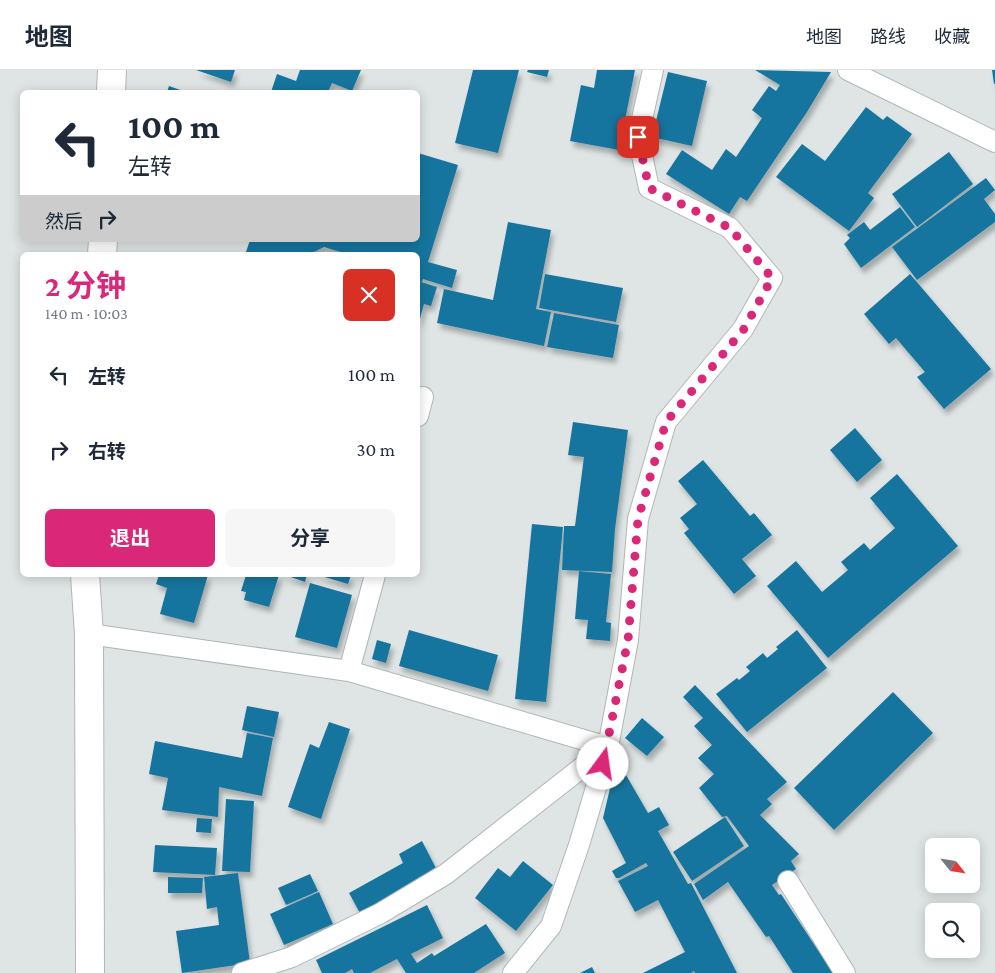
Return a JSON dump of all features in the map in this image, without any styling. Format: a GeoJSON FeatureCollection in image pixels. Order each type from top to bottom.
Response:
{"type":"FeatureCollection","features":[{"type":"Feature","properties":{"kind":"street"},"geometry":{"type":"LineString","coordinates":[[111,90],[112,70]]}},
{"type":"Feature","properties":{"kind":"street"},"geometry":{"type":"LineString","coordinates":[[85,577],[89,634],[90,973]]}},
{"type":"Feature","properties":{"kind":"lane"},"geometry":{"type":"LineString","coordinates":[[513,973],[551,926],[579,845],[608,747],[628,640],[638,519],[666,422],[744,329],[772,278],[730,228],[649,188],[638,137],[654,70]]}},
{"type":"Feature","properties":{"kind":"lane"},"geometry":{"type":"LineString","coordinates":[[848,70],[995,142]]}},
{"type":"Feature","properties":{"kind":"lane"},"geometry":{"type":"LineString","coordinates":[[349,672],[374,577]]}},
{"type":"Feature","properties":{"kind":"lane"},"geometry":{"type":"LineString","coordinates":[[89,634],[349,672],[608,747]]}},
{"type":"Feature","properties":{"kind":"lane"},"geometry":{"type":"LineString","coordinates":[[242,973],[301,952],[380,914],[446,874],[608,747]]}},
{"type":"Feature","properties":{"kind":"lane"},"geometry":{"type":"LineString","coordinates":[[788,881],[845,973]]}},
{"type":"Feature","properties":{"kind":"building"},"geometry":{"type":"Polygon","coordinates":[[[196,70],[235,70],[231,82],[196,70]]]}},
{"type":"Feature","properties":{"kind":"building"},"geometry":{"type":"Polygon","coordinates":[[[300,70],[361,70],[352,90],[332,83],[329,90],[272,90],[277,74],[296,81],[300,70]]]}},
{"type":"Feature","properties":{"kind":"building"},"geometry":{"type":"Polygon","coordinates":[[[473,70],[519,70],[498,153],[455,143],[473,70]]]}},
{"type":"Feature","properties":{"kind":"building"},"geometry":{"type":"Polygon","coordinates":[[[528,70],[549,70],[547,77],[527,72],[528,70]]]}},
{"type":"Feature","properties":{"kind":"building"},"geometry":{"type":"Polygon","coordinates":[[[597,70],[635,70],[619,150],[570,141],[581,85],[594,88],[597,70]]]}},
{"type":"Feature","properties":{"kind":"building"},"geometry":{"type":"Polygon","coordinates":[[[755,70],[831,72],[807,112],[747,201],[740,197],[729,214],[666,174],[682,150],[712,170],[726,149],[736,157],[762,118],[752,110],[769,86],[776,91],[780,85],[755,70]]]}},
{"type":"Feature","properties":{"kind":"building"},"geometry":{"type":"Polygon","coordinates":[[[992,70],[995,70],[995,84],[994,84],[992,70]]]}},
{"type":"Feature","properties":{"kind":"building"},"geometry":{"type":"Polygon","coordinates":[[[668,72],[707,81],[692,146],[652,137],[668,72]]]}},
{"type":"Feature","properties":{"kind":"building"},"geometry":{"type":"Polygon","coordinates":[[[169,86],[180,90],[168,90],[169,86]]]}},
{"type":"Feature","properties":{"kind":"building"},"geometry":{"type":"Polygon","coordinates":[[[866,107],[883,120],[887,116],[912,134],[868,193],[874,198],[849,231],[776,177],[802,144],[825,161],[866,107]]]}},
{"type":"Feature","properties":{"kind":"building"},"geometry":{"type":"Polygon","coordinates":[[[949,152],[973,184],[917,227],[892,194],[949,152]]]}},
{"type":"Feature","properties":{"kind":"building"},"geometry":{"type":"Polygon","coordinates":[[[420,154],[458,165],[428,262],[457,270],[452,288],[423,279],[422,282],[420,282],[420,252],[340,252],[324,247],[314,252],[246,252],[249,242],[420,242],[420,154]]]}},
{"type":"Feature","properties":{"kind":"building"},"geometry":{"type":"Polygon","coordinates":[[[986,178],[995,190],[984,199],[995,214],[995,222],[917,280],[892,247],[986,178]]]}},
{"type":"Feature","properties":{"kind":"building"},"geometry":{"type":"Polygon","coordinates":[[[900,207],[915,227],[861,268],[844,244],[850,238],[847,235],[864,222],[870,230],[900,207]]]}},
{"type":"Feature","properties":{"kind":"building"},"geometry":{"type":"Polygon","coordinates":[[[508,222],[551,230],[536,309],[551,312],[544,346],[437,323],[444,289],[493,300],[508,222]]]}},
{"type":"Feature","properties":{"kind":"building"},"geometry":{"type":"Polygon","coordinates":[[[545,274],[623,288],[616,322],[539,308],[545,274]]]}},
{"type":"Feature","properties":{"kind":"building"},"geometry":{"type":"Polygon","coordinates":[[[910,274],[991,369],[944,409],[917,377],[925,372],[896,338],[889,344],[864,314],[910,274]]]}},
{"type":"Feature","properties":{"kind":"building"},"geometry":{"type":"Polygon","coordinates":[[[420,282],[437,287],[431,306],[424,304],[420,319],[420,282]]]}},
{"type":"Feature","properties":{"kind":"building"},"geometry":{"type":"Polygon","coordinates":[[[554,313],[619,325],[613,358],[547,347],[554,313]]]}},
{"type":"Feature","properties":{"kind":"building"},"geometry":{"type":"Polygon","coordinates":[[[573,422],[628,430],[615,529],[612,572],[562,570],[564,526],[575,526],[584,457],[568,455],[573,422]]]}},
{"type":"Feature","properties":{"kind":"building"},"geometry":{"type":"Polygon","coordinates":[[[855,428],[882,460],[857,482],[830,450],[855,428]]]}},
{"type":"Feature","properties":{"kind":"building"},"geometry":{"type":"Polygon","coordinates":[[[703,460],[750,516],[754,513],[772,535],[742,559],[756,576],[734,594],[684,533],[689,529],[680,518],[697,504],[678,481],[703,460]]]}},
{"type":"Feature","properties":{"kind":"building"},"geometry":{"type":"Polygon","coordinates":[[[897,474],[958,546],[828,658],[767,586],[796,561],[822,592],[848,570],[841,562],[864,543],[870,550],[895,528],[870,498],[897,474]]]}},
{"type":"Feature","properties":{"kind":"building"},"geometry":{"type":"Polygon","coordinates":[[[532,524],[563,527],[546,702],[515,699],[532,524]]]}},
{"type":"Feature","properties":{"kind":"building"},"geometry":{"type":"Polygon","coordinates":[[[579,571],[611,574],[606,622],[611,623],[610,641],[586,639],[588,620],[575,619],[579,571]]]}},
{"type":"Feature","properties":{"kind":"building"},"geometry":{"type":"Polygon","coordinates":[[[158,577],[207,577],[194,623],[160,614],[167,588],[156,584],[158,577]]]}},
{"type":"Feature","properties":{"kind":"building"},"geometry":{"type":"Polygon","coordinates":[[[245,577],[278,577],[269,607],[244,600],[246,592],[241,591],[245,577]]]}},
{"type":"Feature","properties":{"kind":"building"},"geometry":{"type":"Polygon","coordinates":[[[291,577],[306,577],[305,582],[291,577]]]}},
{"type":"Feature","properties":{"kind":"building"},"geometry":{"type":"Polygon","coordinates":[[[325,577],[350,577],[348,584],[325,577]]]}},
{"type":"Feature","properties":{"kind":"building"},"geometry":{"type":"Polygon","coordinates":[[[310,583],[352,595],[337,648],[295,637],[310,583]]]}},
{"type":"Feature","properties":{"kind":"building"},"geometry":{"type":"Polygon","coordinates":[[[409,630],[498,655],[488,691],[399,666],[409,630]]]}},
{"type":"Feature","properties":{"kind":"building"},"geometry":{"type":"Polygon","coordinates":[[[797,630],[827,668],[747,732],[716,694],[750,671],[746,667],[763,653],[767,658],[778,649],[776,647],[797,630]]]}},
{"type":"Feature","properties":{"kind":"building"},"geometry":{"type":"Polygon","coordinates":[[[377,640],[391,644],[386,663],[372,659],[377,640]]]}},
{"type":"Feature","properties":{"kind":"building"},"geometry":{"type":"Polygon","coordinates":[[[695,685],[787,782],[767,799],[772,804],[760,815],[799,854],[791,861],[796,869],[772,885],[779,895],[781,894],[833,973],[793,973],[769,936],[766,937],[728,882],[703,900],[694,884],[749,846],[727,816],[722,817],[699,788],[714,774],[698,758],[712,745],[694,726],[703,718],[683,697],[695,685]]]}},
{"type":"Feature","properties":{"kind":"building"},"geometry":{"type":"Polygon","coordinates":[[[893,692],[933,733],[834,830],[794,788],[893,692]]]}},
{"type":"Feature","properties":{"kind":"building"},"geometry":{"type":"Polygon","coordinates":[[[247,706],[279,712],[274,737],[242,730],[247,706]]]}},
{"type":"Feature","properties":{"kind":"building"},"geometry":{"type":"Polygon","coordinates":[[[642,718],[664,737],[647,756],[625,738],[642,718]]]}},
{"type":"Feature","properties":{"kind":"building"},"geometry":{"type":"Polygon","coordinates":[[[329,722],[350,729],[321,819],[288,807],[310,744],[319,748],[329,722]]]}},
{"type":"Feature","properties":{"kind":"building"},"geometry":{"type":"Polygon","coordinates":[[[247,733],[273,738],[262,796],[219,787],[218,817],[162,810],[168,778],[149,774],[155,741],[242,758],[247,733]]]}},
{"type":"Feature","properties":{"kind":"building"},"geometry":{"type":"Polygon","coordinates":[[[626,775],[648,813],[659,807],[669,825],[658,831],[688,884],[691,883],[737,973],[695,973],[694,971],[691,973],[643,973],[685,952],[658,900],[635,912],[618,881],[648,866],[646,863],[619,878],[616,878],[612,871],[626,863],[603,818],[611,784],[626,775]]]}},
{"type":"Feature","properties":{"kind":"building"},"geometry":{"type":"Polygon","coordinates":[[[226,799],[254,801],[250,872],[222,871],[226,799]]]}},
{"type":"Feature","properties":{"kind":"building"},"geometry":{"type":"Polygon","coordinates":[[[725,817],[744,846],[692,881],[673,852],[725,817]]]}},
{"type":"Feature","properties":{"kind":"building"},"geometry":{"type":"Polygon","coordinates":[[[197,818],[212,819],[211,833],[196,832],[197,818]]]}},
{"type":"Feature","properties":{"kind":"building"},"geometry":{"type":"Polygon","coordinates":[[[422,841],[438,872],[361,915],[349,893],[403,863],[399,854],[422,841]]]}},
{"type":"Feature","properties":{"kind":"building"},"geometry":{"type":"Polygon","coordinates":[[[155,845],[217,848],[215,875],[153,872],[155,845]]]}},
{"type":"Feature","properties":{"kind":"building"},"geometry":{"type":"Polygon","coordinates":[[[523,861],[553,885],[516,931],[475,898],[498,868],[510,877],[523,861]]]}},
{"type":"Feature","properties":{"kind":"building"},"geometry":{"type":"Polygon","coordinates":[[[238,873],[250,963],[182,973],[176,931],[219,925],[217,907],[207,909],[204,877],[238,873]]]}},
{"type":"Feature","properties":{"kind":"building"},"geometry":{"type":"Polygon","coordinates":[[[310,874],[318,891],[286,905],[278,888],[310,874]]]}},
{"type":"Feature","properties":{"kind":"building"},"geometry":{"type":"Polygon","coordinates":[[[168,877],[203,878],[202,893],[168,893],[168,877]]]}},
{"type":"Feature","properties":{"kind":"building"},"geometry":{"type":"Polygon","coordinates":[[[319,892],[333,924],[284,945],[270,914],[319,892]]]}},
{"type":"Feature","properties":{"kind":"building"},"geometry":{"type":"Polygon","coordinates":[[[427,905],[443,938],[411,954],[417,963],[432,953],[434,956],[486,924],[505,953],[474,973],[406,973],[397,959],[370,973],[354,973],[352,969],[345,973],[322,973],[316,960],[427,905]]]}},
{"type":"Feature","properties":{"kind":"building"},"geometry":{"type":"Polygon","coordinates":[[[592,967],[595,973],[580,973],[592,967]]]}},
{"type":"Feature","properties":{"kind":"route"},"geometry":{"type":"LineString","coordinates":[[603,764],[608,747],[628,640],[638,519],[666,422],[744,329],[772,278],[730,228],[649,188],[638,137]]}}]}
